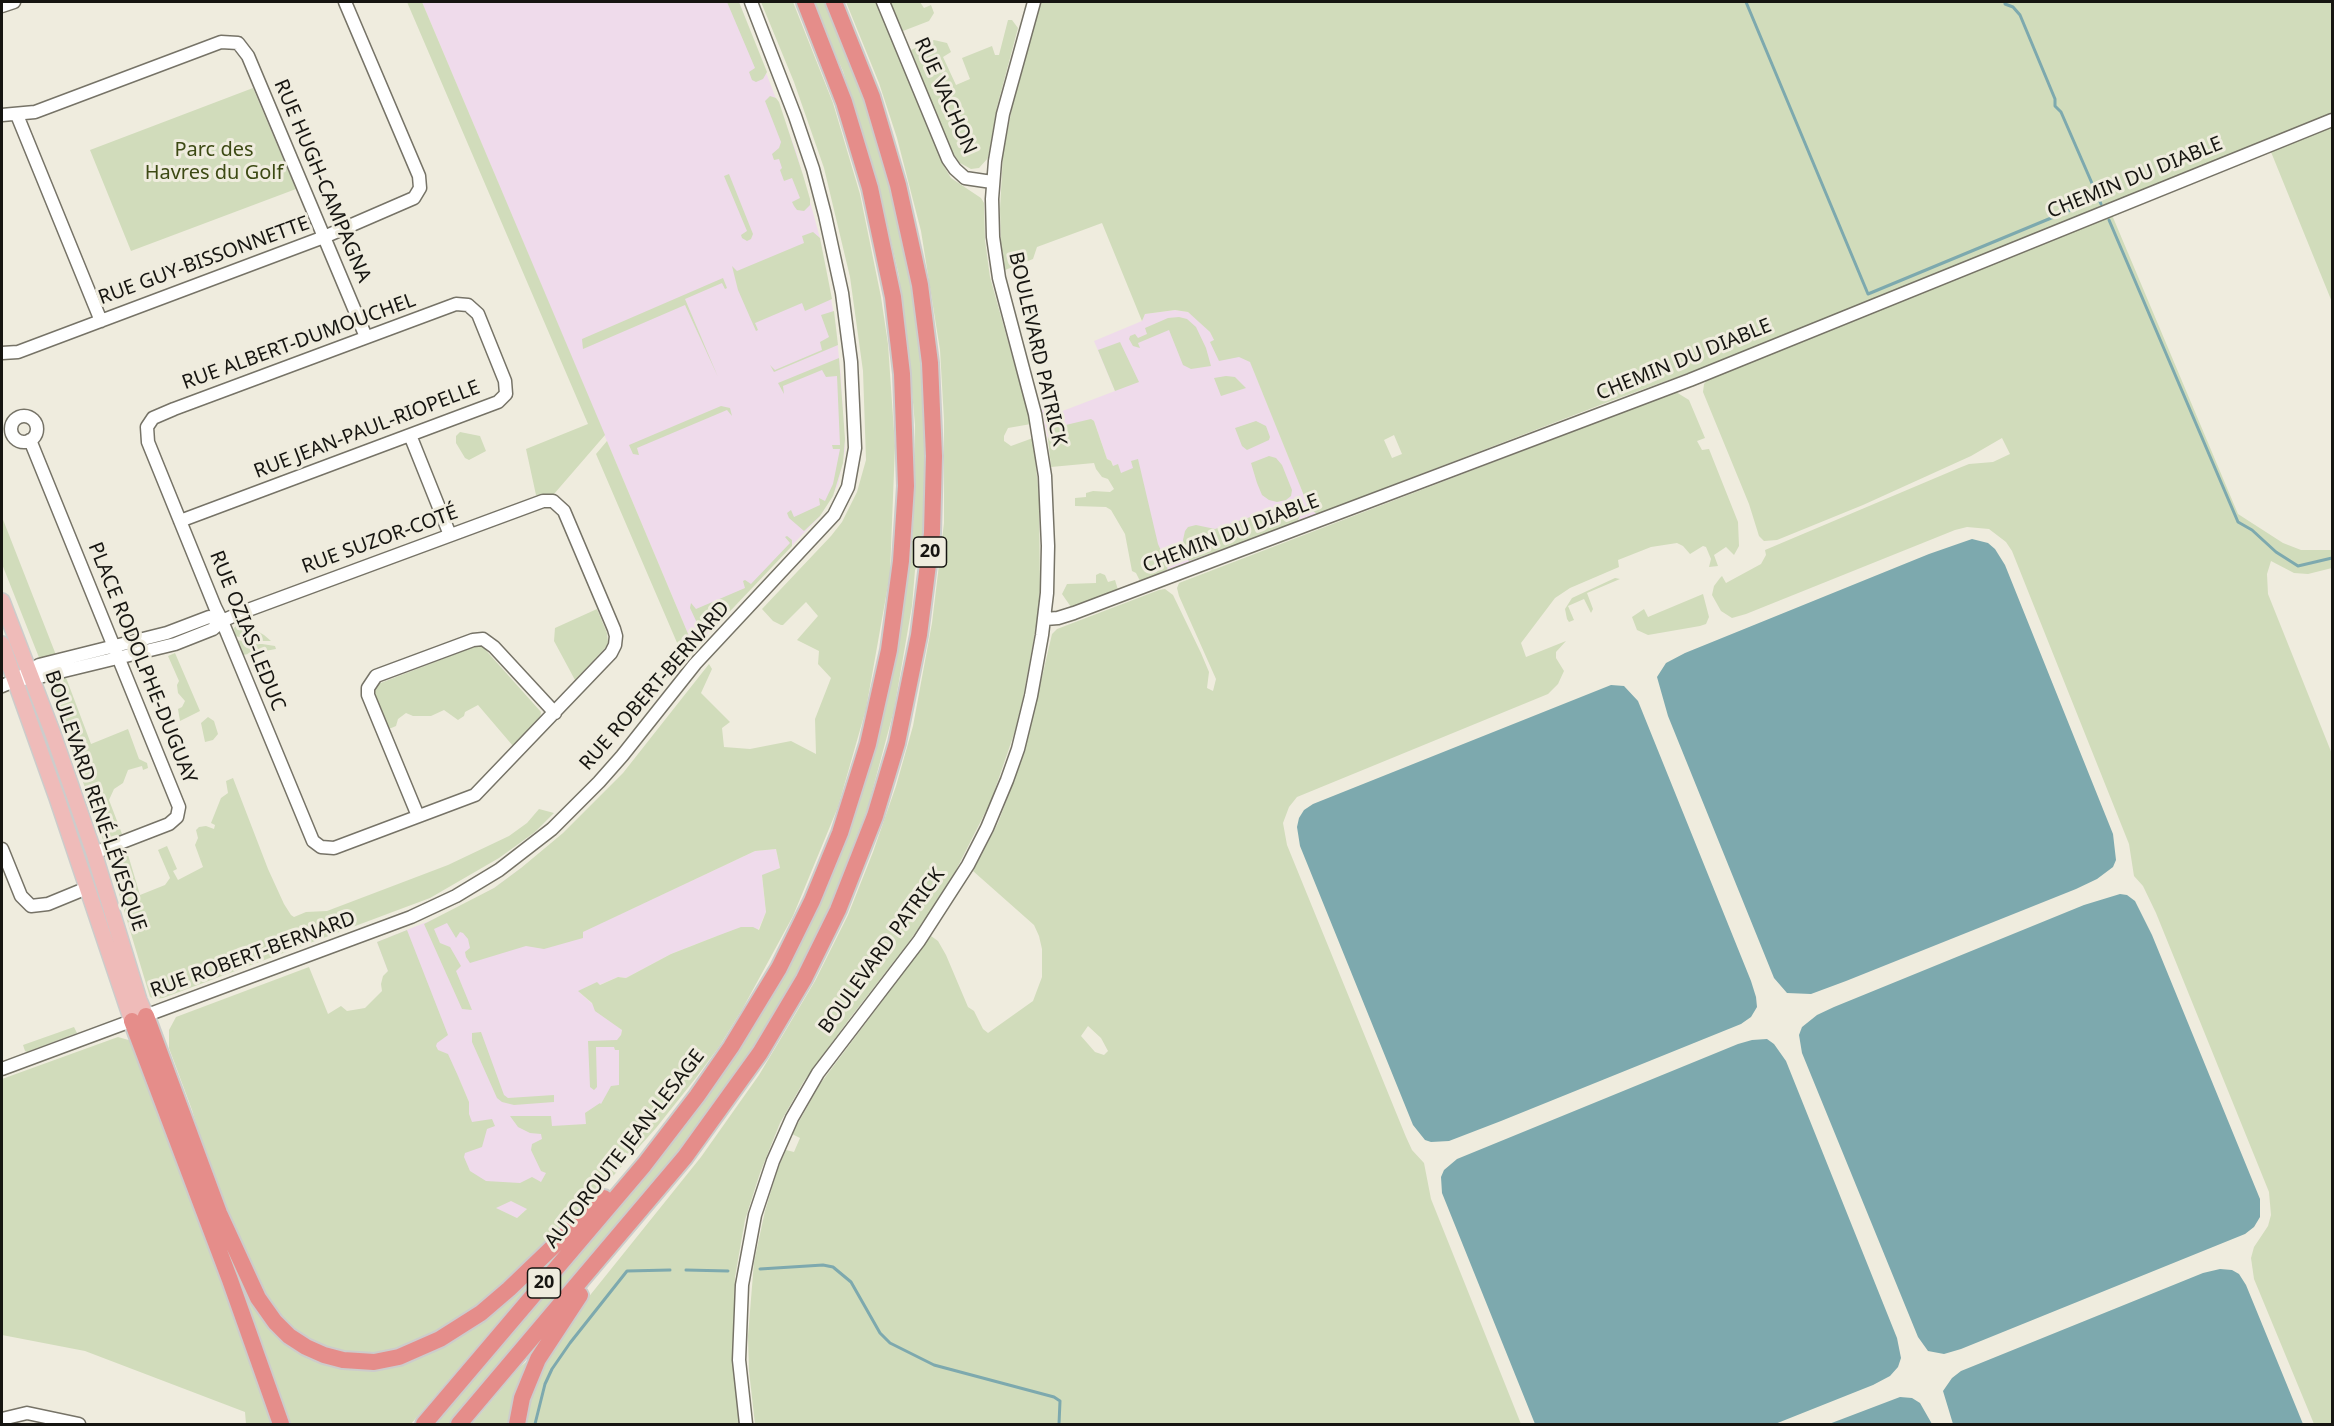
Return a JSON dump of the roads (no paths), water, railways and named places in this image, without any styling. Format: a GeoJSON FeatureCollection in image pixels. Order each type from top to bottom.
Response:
{"type":"FeatureCollection","features":[{"type":"Feature","properties":{"kind":"highway","name":"AUTOROUTE JEAN-LESAGE"},"geometry":{"type":"LineString","coordinates":[[424,1425],[663,1141],[716,1069],[760,1000],[794,940],[827,867],[857,783],[874,724],[889,650],[899,581],[906,499],[906,434],[902,363],[893,297],[877,216],[861,153],[841,92],[805,2]]}},
{"type":"Feature","properties":{"kind":"highway","name":"20"},"geometry":{"type":"LineString","coordinates":[[459,1425],[685,1157],[723,1107],[767,1042],[810,968],[844,897],[877,810],[897,743],[915,660],[929,559],[933,495],[932,391],[925,317],[909,230],[882,127],[834,2]]}},
{"type":"Feature","properties":{"kind":"highway"},"geometry":{"type":"LineString","coordinates":[[139,1018],[219,1213],[258,1298],[275,1322],[298,1342],[314,1351],[343,1360],[374,1362],[399,1357],[440,1340],[469,1322],[523,1277],[663,1141]]}},
{"type":"Feature","properties":{"kind":"highway"},"geometry":{"type":"LineString","coordinates":[[139,1018],[281,1425]]}},
{"type":"Feature","properties":{"kind":"highway"},"geometry":{"type":"LineString","coordinates":[[517,1425],[522,1398],[538,1359],[619,1236]]}},
{"type":"Feature","properties":{"kind":"main road","name":"BOULEVARD RENÉ-LÉVESQUE"},"geometry":{"type":"LineString","coordinates":[[2,601],[31,674],[94,854],[139,1000],[139,1018]]}},
{"type":"Feature","properties":{"kind":"main road","name":"BOULEVARD RENÉ-LÉVESQUE"},"geometry":{"type":"LineString","coordinates":[[2,644],[9,683],[139,1018]]}},
{"type":"Feature","properties":{"kind":"street"},"geometry":{"type":"LineString","coordinates":[[2,6],[14,2]]}},
{"type":"Feature","properties":{"kind":"street","name":"RUE GUY-BISSONNETTE"},"geometry":{"type":"LineString","coordinates":[[2,353],[18,352],[324,237],[407,203],[417,195],[420,185],[419,176],[345,2]]}},
{"type":"Feature","properties":{"kind":"street","name":"RUE ROBERT-BERNARD"},"geometry":{"type":"LineString","coordinates":[[2,1069],[423,912],[464,892],[511,862],[563,819],[616,763],[694,664],[822,530],[838,509],[852,472],[856,440],[849,350],[839,278],[825,215],[807,151],[750,2]]}},
{"type":"Feature","properties":{"kind":"street","name":"RUE VACHON"},"geometry":{"type":"LineString","coordinates":[[883,2],[948,159],[965,178],[992,182]]}},
{"type":"Feature","properties":{"kind":"street","name":"BOULEVARD PATRICK"},"geometry":{"type":"LineString","coordinates":[[746,1425],[740,1360],[742,1285],[753,1222],[767,1176],[785,1132],[812,1083],[833,1051],[924,934],[956,886],[982,838],[1018,749],[1031,696],[1045,619],[1048,554],[1044,470],[1035,414],[999,278],[992,225],[992,182],[1003,114],[1034,2]]}},
{"type":"Feature","properties":{"kind":"street","name":"RUE HUGH-CAMPAGNA"},"geometry":{"type":"LineString","coordinates":[[17,115],[38,111],[221,42],[238,43],[245,49],[366,337]]}},
{"type":"Feature","properties":{"kind":"street"},"geometry":{"type":"LineString","coordinates":[[2,115],[17,115],[100,321]]}},
{"type":"Feature","properties":{"kind":"street","name":"CHEMIN DU DIABLE"},"geometry":{"type":"LineString","coordinates":[[1045,619],[1058,618],[1084,609],[1679,384],[2332,120]]}},
{"type":"Feature","properties":{"kind":"street","name":"RUE ALBERT-DUMOUCHEL"},"geometry":{"type":"LineString","coordinates":[[147,425],[159,415],[366,337],[456,304],[468,305]]}},
{"type":"Feature","properties":{"kind":"street","name":"RUE JEAN-PAUL-RIOPELLE"},"geometry":{"type":"LineString","coordinates":[[180,521],[496,403],[506,394],[506,381],[478,314],[468,305]]}},
{"type":"Feature","properties":{"kind":"street","name":"RUE OZIAS-LEDUC"},"geometry":{"type":"LineString","coordinates":[[147,425],[147,440],[313,841],[321,847],[334,848],[418,816]]}},
{"type":"Feature","properties":{"kind":"street"},"geometry":{"type":"LineString","coordinates":[[410,435],[450,535]]}},
{"type":"Feature","properties":{"kind":"street","name":"PLACE RODOLPHE-DUGUAY"},"geometry":{"type":"LineString","coordinates":[[30,440],[177,798],[179,812],[169,824],[94,854]]}},
{"type":"Feature","properties":{"kind":"street","name":"RUE SUZOR-COTÉ"},"geometry":{"type":"LineString","coordinates":[[9,683],[31,674],[39,665],[83,660],[146,645],[184,640],[213,629],[222,621],[450,535],[538,502],[553,501],[564,511],[616,636],[611,653],[555,713]]}},
{"type":"Feature","properties":{"kind":"street"},"geometry":{"type":"LineString","coordinates":[[473,639],[483,639],[494,647],[555,713],[479,792],[418,816],[368,695],[369,685],[376,676],[473,639]]}},
{"type":"Feature","properties":{"kind":"street"},"geometry":{"type":"LineString","coordinates":[[2,849],[21,896],[31,906],[48,904],[87,888]]}},
{"type":"Feature","properties":{"kind":"street"},"geometry":{"type":"LineString","coordinates":[[2,1419],[27,1413],[79,1425]]}},
{"type":"Feature","properties":{"kind":"water"},"geometry":{"type":"Polygon","coordinates":[[[1972,539],[1988,543],[1995,549],[2005,565],[2113,834],[2116,860],[2113,867],[2097,879],[2076,889],[1811,994],[1787,993],[1774,978],[1668,716],[1657,677],[1666,663],[1685,653],[1929,554],[1972,539]]]}},
{"type":"Feature","properties":{"kind":"water"},"geometry":{"type":"Polygon","coordinates":[[[1611,685],[1624,686],[1638,701],[1751,981],[1757,1007],[1751,1017],[1741,1024],[1501,1121],[1449,1141],[1425,1140],[1413,1125],[1300,846],[1297,827],[1299,818],[1304,810],[1313,804],[1611,685]]]}},
{"type":"Feature","properties":{"kind":"water"},"geometry":{"type":"Polygon","coordinates":[[[2120,894],[2127,895],[2135,901],[2152,935],[2260,1199],[2260,1217],[2254,1227],[2245,1234],[1961,1349],[1944,1354],[1928,1351],[1918,1337],[1802,1053],[1799,1035],[1802,1027],[1817,1015],[1834,1007],[2084,905],[2120,894]]]}},
{"type":"Feature","properties":{"kind":"water"},"geometry":{"type":"Polygon","coordinates":[[[1767,1039],[1774,1044],[1786,1061],[1897,1338],[1901,1358],[1898,1367],[1890,1376],[1873,1385],[1775,1424],[1535,1424],[1442,1193],[1441,1177],[1444,1170],[1457,1159],[1738,1044],[1767,1039]]]}},
{"type":"Feature","properties":{"kind":"water"},"geometry":{"type":"Polygon","coordinates":[[[2220,1269],[2232,1270],[2239,1274],[2246,1285],[2303,1424],[1953,1424],[1943,1391],[1952,1378],[1961,1371],[2203,1273],[2220,1269]]]}},
{"type":"Feature","properties":{"kind":"water"},"geometry":{"type":"Polygon","coordinates":[[[1900,1397],[1912,1398],[1920,1403],[1932,1424],[1829,1424],[1900,1397]]]}},
{"type":"Feature","properties":{"kind":"waterway"},"geometry":{"type":"LineString","coordinates":[[1746,2],[1868,294],[2097,199]]}},
{"type":"Feature","properties":{"kind":"waterway"},"geometry":{"type":"LineString","coordinates":[[2005,2],[2020,15],[2055,99],[2055,106],[2061,112],[2101,204]]}},
{"type":"Feature","properties":{"kind":"waterway"},"geometry":{"type":"LineString","coordinates":[[2109,220],[2238,522],[2252,530],[2276,552],[2298,566],[2332,558]]}},
{"type":"Feature","properties":{"kind":"waterway"},"geometry":{"type":"LineString","coordinates":[[760,1269],[823,1265],[833,1267],[851,1282],[880,1333],[890,1343],[934,1365],[1054,1397],[1060,1401],[1059,1424]]}},
{"type":"Feature","properties":{"kind":"waterway"},"geometry":{"type":"LineString","coordinates":[[535,1424],[545,1384],[552,1369],[627,1271],[670,1270]]}},
{"type":"Feature","properties":{"kind":"waterway"},"geometry":{"type":"LineString","coordinates":[[686,1270],[728,1271]]}},
{"type":"Feature","properties":{"kind":"park label","name":"Parc des Havres du Golf"},"geometry":{"type":"Point","coordinates":[214,162]}}]}
